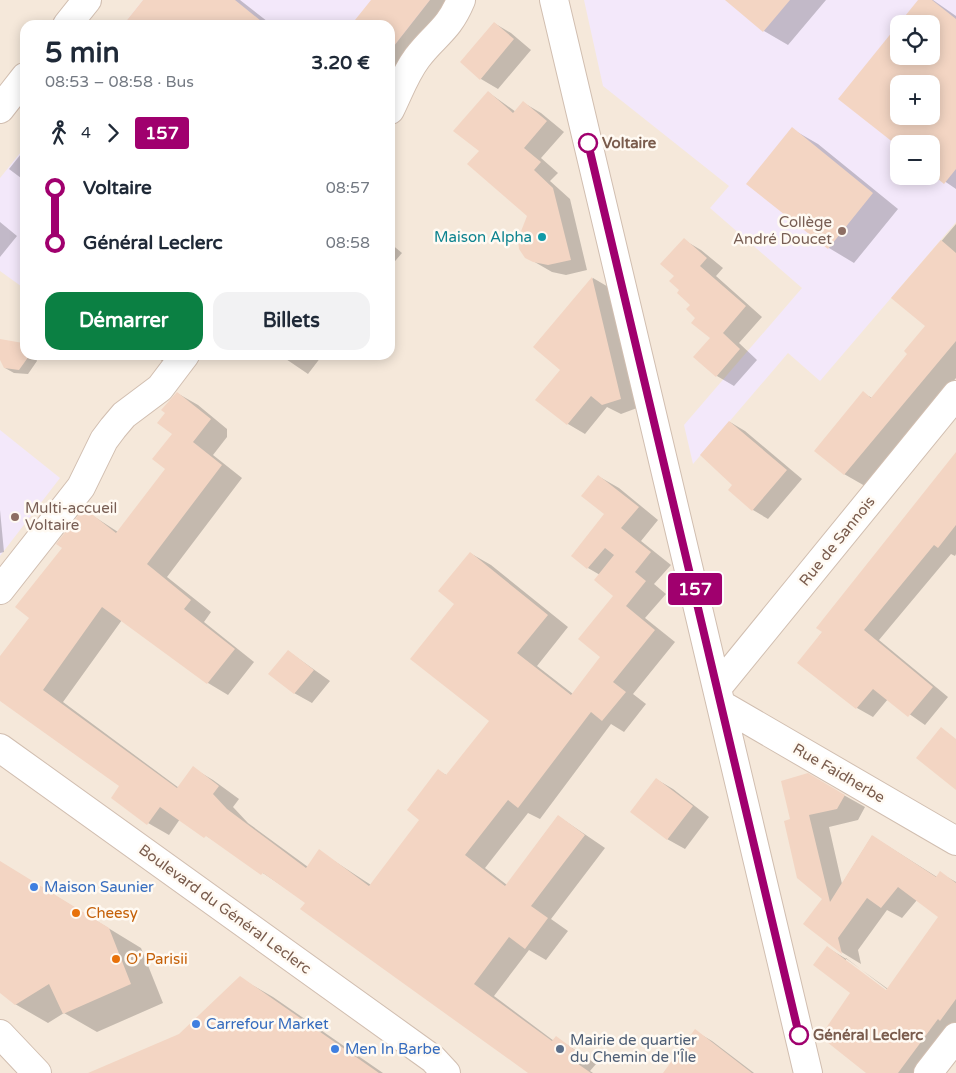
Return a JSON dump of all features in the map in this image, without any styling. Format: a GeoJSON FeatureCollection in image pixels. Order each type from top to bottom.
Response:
{"type":"FeatureCollection","features":[{"type":"Feature","properties":{"kind":"street"},"geometry":{"type":"LineString","coordinates":[[71,20],[87,0]]}},
{"type":"Feature","properties":{"kind":"street"},"geometry":{"type":"LineString","coordinates":[[395,98],[416,59],[446,29],[455,16],[462,0]]}},
{"type":"Feature","properties":{"kind":"street"},"geometry":{"type":"LineString","coordinates":[[554,0],[808,1073]]}},
{"type":"Feature","properties":{"kind":"street"},"geometry":{"type":"LineString","coordinates":[[0,109],[20,83]]}},
{"type":"Feature","properties":{"kind":"street"},"geometry":{"type":"LineString","coordinates":[[0,590],[81,487],[104,440],[113,428],[124,415],[160,388],[181,360]]}},
{"type":"Feature","properties":{"kind":"street","name":"Rue de Sannois"},"geometry":{"type":"LineString","coordinates":[[720,696],[956,395]]}},
{"type":"Feature","properties":{"kind":"street","name":"Rue Faidherbe"},"geometry":{"type":"LineString","coordinates":[[720,696],[956,841]]}},
{"type":"Feature","properties":{"kind":"street","name":"Boulevard du Général Leclerc"},"geometry":{"type":"LineString","coordinates":[[0,748],[433,1059],[446,1073]]}},
{"type":"Feature","properties":{"kind":"street"},"geometry":{"type":"LineString","coordinates":[[0,1034],[37,1073]]}},
{"type":"Feature","properties":{"kind":"street"},"geometry":{"type":"LineString","coordinates":[[928,1073],[956,1037]]}},
{"type":"Feature","properties":{"kind":"shaded area"},"geometry":{"type":"Polygon","coordinates":[[[0,0],[956,0],[956,1073],[0,1073],[0,0]]]}},
{"type":"Feature","properties":{"kind":"shaded area"},"geometry":{"type":"Polygon","coordinates":[[[143,0],[430,0],[395,45],[395,20],[127,20],[143,0]]]}},
{"type":"Feature","properties":{"kind":"shaded area","name":"Collège André Doucet"},"geometry":{"type":"Polygon","coordinates":[[[584,0],[956,0],[956,222],[820,381],[788,353],[693,464],[684,425],[802,288],[710,208],[729,186],[603,86],[584,0]]]}},
{"type":"Feature","properties":{"kind":"shaded area"},"geometry":{"type":"Polygon","coordinates":[[[20,153],[20,285],[0,271],[0,178],[20,153]]]}},
{"type":"Feature","properties":{"kind":"shaded area","name":"Multi-accueil Voltaire"},"geometry":{"type":"Polygon","coordinates":[[[0,430],[60,478],[0,556],[0,430]]]}},
{"type":"Feature","properties":{"kind":"building"},"geometry":{"type":"Polygon","coordinates":[[[143,0],[235,0],[260,20],[127,20],[143,0]]]}},
{"type":"Feature","properties":{"kind":"building"},"geometry":{"type":"Polygon","coordinates":[[[371,0],[430,0],[395,45],[395,20],[355,20],[371,0]]]}},
{"type":"Feature","properties":{"kind":"building"},"geometry":{"type":"Polygon","coordinates":[[[725,0],[790,0],[763,32],[725,0]]]}},
{"type":"Feature","properties":{"kind":"building"},"geometry":{"type":"Polygon","coordinates":[[[918,0],[932,0],[956,19],[956,169],[944,184],[940,181],[940,135],[890,135],[890,140],[838,99],[890,35],[890,65],[940,65],[940,15],[906,15],[918,0]]]}},
{"type":"Feature","properties":{"kind":"building"},"geometry":{"type":"Polygon","coordinates":[[[494,22],[514,39],[480,80],[460,62],[494,22]]]}},
{"type":"Feature","properties":{"kind":"building"},"geometry":{"type":"Polygon","coordinates":[[[488,91],[513,113],[523,101],[547,121],[524,148],[541,162],[534,170],[553,188],[571,260],[548,265],[525,258],[519,249],[518,239],[527,216],[467,164],[479,151],[453,131],[488,91]]]}},
{"type":"Feature","properties":{"kind":"building"},"geometry":{"type":"Polygon","coordinates":[[[792,127],[873,193],[828,249],[746,184],[792,127]]]}},
{"type":"Feature","properties":{"kind":"building"},"geometry":{"type":"Polygon","coordinates":[[[684,238],[707,258],[700,266],[746,306],[723,333],[740,349],[716,377],[693,357],[710,338],[691,323],[695,318],[686,309],[690,305],[677,293],[679,290],[669,281],[674,276],[660,264],[684,238]]]}},
{"type":"Feature","properties":{"kind":"building"},"geometry":{"type":"Polygon","coordinates":[[[941,240],[956,253],[956,341],[844,475],[814,451],[863,391],[871,398],[907,354],[904,351],[925,326],[891,298],[941,240]]]}},
{"type":"Feature","properties":{"kind":"building"},"geometry":{"type":"Polygon","coordinates":[[[592,277],[621,399],[602,405],[591,396],[567,425],[535,400],[560,370],[533,347],[592,277]]]}},
{"type":"Feature","properties":{"kind":"building"},"geometry":{"type":"Polygon","coordinates":[[[0,339],[20,342],[20,360],[26,360],[19,370],[4,368],[0,360],[0,339]]]}},
{"type":"Feature","properties":{"kind":"building"},"geometry":{"type":"Polygon","coordinates":[[[177,392],[211,419],[193,442],[222,465],[147,564],[191,600],[184,609],[235,649],[207,684],[102,607],[43,690],[177,788],[193,766],[219,786],[213,794],[227,809],[306,868],[319,849],[369,886],[419,820],[407,810],[438,769],[446,775],[489,721],[410,659],[454,604],[438,591],[470,552],[548,615],[517,653],[571,695],[600,657],[578,639],[613,596],[594,580],[614,555],[605,548],[587,569],[571,556],[604,514],[581,496],[598,475],[639,507],[621,528],[651,552],[635,572],[646,581],[626,606],[655,630],[613,682],[626,692],[602,721],[591,712],[518,808],[508,800],[465,855],[505,886],[558,815],[585,835],[531,906],[548,918],[525,949],[509,937],[474,984],[552,1041],[556,1036],[576,1051],[571,1059],[591,1073],[528,1073],[300,909],[305,903],[263,873],[261,875],[206,836],[204,838],[160,807],[147,825],[111,798],[119,786],[0,701],[0,656],[29,618],[15,607],[62,548],[56,544],[84,508],[116,533],[165,469],[152,459],[172,434],[157,423],[165,413],[161,410],[177,392]]]}},
{"type":"Feature","properties":{"kind":"building"},"geometry":{"type":"Polygon","coordinates":[[[729,421],[787,470],[752,511],[728,490],[732,485],[700,455],[729,421]]]}},
{"type":"Feature","properties":{"kind":"building"},"geometry":{"type":"Polygon","coordinates":[[[956,452],[956,525],[938,548],[934,545],[864,630],[933,687],[908,717],[873,689],[856,709],[797,663],[822,632],[816,628],[956,452]]]}},
{"type":"Feature","properties":{"kind":"building"},"geometry":{"type":"Polygon","coordinates":[[[288,650],[314,670],[294,694],[268,674],[288,650]]]}},
{"type":"Feature","properties":{"kind":"building"},"geometry":{"type":"Polygon","coordinates":[[[941,727],[956,739],[956,790],[916,758],[941,727]]]}},
{"type":"Feature","properties":{"kind":"building"},"geometry":{"type":"Polygon","coordinates":[[[808,773],[845,795],[837,809],[809,815],[830,902],[872,835],[936,877],[940,871],[956,883],[956,999],[940,1021],[938,1019],[898,1073],[866,1073],[827,1042],[831,1036],[824,1031],[850,993],[813,965],[827,946],[886,990],[938,917],[898,887],[881,908],[867,898],[838,938],[842,954],[803,924],[822,899],[797,878],[784,821],[790,819],[781,781],[808,773]]]}},
{"type":"Feature","properties":{"kind":"building"},"geometry":{"type":"Polygon","coordinates":[[[656,778],[693,806],[667,840],[630,812],[656,778]]]}},
{"type":"Feature","properties":{"kind":"building"},"geometry":{"type":"Polygon","coordinates":[[[0,861],[109,928],[131,984],[63,1014],[49,984],[15,1005],[0,993],[0,861]]]}},
{"type":"Feature","properties":{"kind":"building"},"geometry":{"type":"Polygon","coordinates":[[[240,976],[379,1073],[88,1073],[179,1034],[240,976]]]}},
{"type":"Feature","properties":{"kind":"building"},"geometry":{"type":"Polygon","coordinates":[[[695,1029],[752,1073],[663,1073],[695,1029]]]}},
{"type":"Feature","properties":{"kind":"bus line","name":"157"},"geometry":{"type":"LineString","coordinates":[[588,143],[714,668],[799,1035]]}},
{"type":"Feature","properties":{"kind":"place","name":"Voltaire"},"geometry":{"type":"Point","coordinates":[588,143]}},
{"type":"Feature","properties":{"kind":"place","name":"Collège André Doucet"},"geometry":{"type":"Point","coordinates":[842,231]}},
{"type":"Feature","properties":{"kind":"place","name":"Maison Alpha"},"geometry":{"type":"Point","coordinates":[542,237]}},
{"type":"Feature","properties":{"kind":"place","name":"Multi-accueil Voltaire"},"geometry":{"type":"Point","coordinates":[15,517]}},
{"type":"Feature","properties":{"kind":"place","name":"Maison Saunier"},"geometry":{"type":"Point","coordinates":[34,887]}},
{"type":"Feature","properties":{"kind":"place","name":"Cheesy"},"geometry":{"type":"Point","coordinates":[76,913]}},
{"type":"Feature","properties":{"kind":"place","name":"O' Parisii"},"geometry":{"type":"Point","coordinates":[116,959]}},
{"type":"Feature","properties":{"kind":"place","name":"Carrefour Market"},"geometry":{"type":"Point","coordinates":[196,1024]}},
{"type":"Feature","properties":{"kind":"place","name":"Général Leclerc"},"geometry":{"type":"Point","coordinates":[799,1035]}},
{"type":"Feature","properties":{"kind":"place","name":"Men In Barbe"},"geometry":{"type":"Point","coordinates":[335,1049]}},
{"type":"Feature","properties":{"kind":"place","name":"Mairie de quartier du Chemin de l'Île"},"geometry":{"type":"Point","coordinates":[560,1049]}}]}
